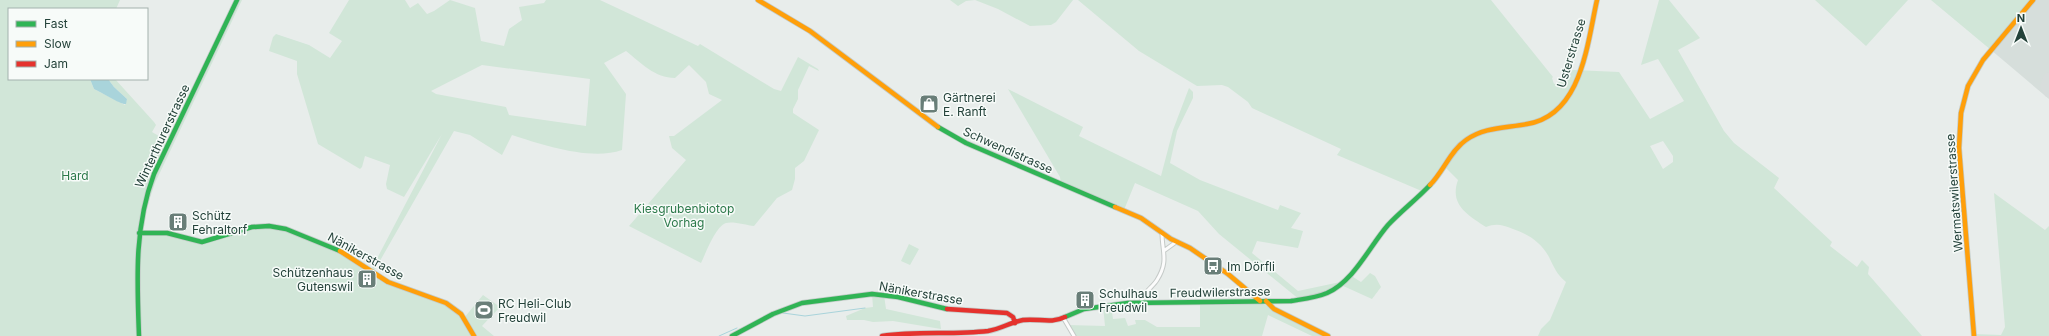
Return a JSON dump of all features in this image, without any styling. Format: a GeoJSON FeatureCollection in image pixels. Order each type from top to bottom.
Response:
{"type":"FeatureCollection","features":[{"type":"Feature","properties":{"kind":"street","name":"Winterthurerstrasse"},"geometry":{"type":"LineString","coordinates":[[138,336],[139,233],[143,205],[152,179],[237,0]]}},
{"type":"Feature","properties":{"kind":"street","name":"Schwendistrasse"},"geometry":{"type":"LineString","coordinates":[[758,0],[810,31],[874,78],[908,107],[952,136],[1138,216],[1162,233],[1176,242],[1190,248],[1228,274],[1260,301]]}},
{"type":"Feature","properties":{"kind":"street","name":"Usterstrasse"},"geometry":{"type":"LineString","coordinates":[[1491,128],[1537,122],[1551,116],[1562,107],[1575,82],[1597,0]]}},
{"type":"Feature","properties":{"kind":"street","name":"Wermatswilerstrasse"},"geometry":{"type":"LineString","coordinates":[[1974,336],[1959,148],[1961,113],[1968,86],[1983,60],[2033,0]]}},
{"type":"Feature","properties":{"kind":"street","name":"Freudwilerstrasse"},"geometry":{"type":"LineString","coordinates":[[882,336],[903,333],[988,331],[1004,328],[1015,322],[1023,320],[1053,321],[1064,319],[1084,309],[1141,303],[1266,301],[1309,298],[1328,293],[1341,285],[1386,227],[1437,178],[1458,148],[1472,136],[1491,128]]}},
{"type":"Feature","properties":{"kind":"street","name":"Nänikerstrasse"},"geometry":{"type":"LineString","coordinates":[[139,233],[167,234],[202,242],[252,227],[269,226],[286,229],[333,247],[388,282],[446,304],[461,314],[474,336]]}},
{"type":"Feature","properties":{"kind":"street"},"geometry":{"type":"LineString","coordinates":[[1141,303],[1143,296],[1160,275],[1165,250],[1162,233]]}},
{"type":"Feature","properties":{"kind":"street"},"geometry":{"type":"LineString","coordinates":[[1165,250],[1176,242]]}},
{"type":"Feature","properties":{"kind":"street","name":"Nänikerstrasse"},"geometry":{"type":"LineString","coordinates":[[732,336],[773,314],[802,303],[872,294],[898,297],[953,310],[1003,313],[1011,315],[1015,322]]}},
{"type":"Feature","properties":{"kind":"street"},"geometry":{"type":"LineString","coordinates":[[1266,301],[1274,309],[1328,336]]}},
{"type":"Feature","properties":{"kind":"street"},"geometry":{"type":"LineString","coordinates":[[1064,319],[1074,336]]}},
{"type":"Feature","properties":{"kind":"shaded area"},"geometry":{"type":"Polygon","coordinates":[[[2033,0],[2049,0],[2049,99],[1991,50],[2033,0]]]}},
{"type":"Feature","properties":{"kind":"green space"},"geometry":{"type":"Polygon","coordinates":[[[0,0],[120,0],[116,8],[8,8],[8,80],[90,80],[94,89],[125,105],[127,99],[109,80],[116,80],[154,122],[156,125],[152,132],[169,142],[237,0],[242,0],[155,183],[147,207],[143,233],[158,233],[202,242],[240,229],[275,227],[329,245],[370,272],[442,134],[404,197],[387,189],[386,184],[390,165],[365,156],[360,169],[318,144],[297,74],[297,61],[269,51],[273,37],[276,34],[309,45],[330,58],[342,41],[329,33],[349,0],[405,0],[410,8],[418,3],[427,14],[450,0],[475,8],[481,41],[504,46],[509,29],[522,20],[519,7],[544,3],[546,0],[600,0],[698,46],[700,44],[774,89],[781,91],[798,57],[818,69],[819,71],[809,66],[798,90],[798,99],[793,109],[793,113],[819,130],[804,161],[795,168],[795,179],[792,190],[777,198],[754,226],[732,222],[722,225],[708,247],[701,263],[629,226],[686,160],[672,148],[669,136],[674,136],[722,100],[709,94],[706,82],[689,65],[675,78],[655,73],[626,51],[604,63],[626,94],[622,150],[610,153],[582,153],[552,147],[512,135],[502,155],[470,135],[454,131],[373,273],[437,299],[464,318],[483,295],[500,307],[482,326],[494,336],[0,336],[0,0]],[[482,65],[431,91],[436,94],[506,107],[509,115],[586,126],[590,79],[482,65]]]}},
{"type":"Feature","properties":{"kind":"green space"},"geometry":{"type":"Polygon","coordinates":[[[950,0],[975,0],[966,1],[958,6],[950,0]]]}},
{"type":"Feature","properties":{"kind":"green space"},"geometry":{"type":"Polygon","coordinates":[[[975,0],[1073,0],[1056,22],[1051,25],[1030,26],[998,9],[975,0]]]}},
{"type":"Feature","properties":{"kind":"green space"},"geometry":{"type":"Polygon","coordinates":[[[1078,0],[1491,0],[1553,77],[1554,84],[1571,77],[1569,71],[1574,70],[1619,72],[1650,119],[1684,101],[1658,59],[1641,65],[1659,0],[1669,0],[1700,38],[1678,50],[1724,131],[1734,143],[1779,178],[1774,188],[1832,242],[1830,246],[1857,267],[1862,260],[1869,267],[1868,274],[1922,336],[1538,336],[1541,329],[1550,320],[1566,282],[1558,274],[1546,252],[1534,239],[1519,231],[1503,226],[1493,225],[1486,227],[1467,213],[1458,203],[1456,196],[1458,180],[1445,167],[1424,192],[1337,155],[1341,149],[1252,108],[1248,102],[1228,87],[1222,85],[1197,86],[1139,51],[1078,0]],[[1663,141],[1650,146],[1663,169],[1673,162],[1673,156],[1663,141]]]}},
{"type":"Feature","properties":{"kind":"green space"},"geometry":{"type":"Polygon","coordinates":[[[1815,0],[1908,0],[1866,46],[1815,0]]]}},
{"type":"Feature","properties":{"kind":"green space"},"geometry":{"type":"Polygon","coordinates":[[[1931,0],[2033,0],[1991,50],[1931,0]]]}},
{"type":"Feature","properties":{"kind":"green space"},"geometry":{"type":"Polygon","coordinates":[[[1189,88],[1193,92],[1193,98],[1177,131],[1170,163],[1200,180],[1278,210],[1280,205],[1301,213],[1291,228],[1303,231],[1298,248],[1257,241],[1252,253],[1298,291],[1345,281],[1350,275],[1361,282],[1370,273],[1375,276],[1381,287],[1372,299],[1341,285],[1300,300],[1219,234],[1198,211],[1135,183],[1124,210],[1061,184],[1060,177],[1008,89],[1083,127],[1079,136],[1161,176],[1173,130],[1189,88]]]}},
{"type":"Feature","properties":{"kind":"green space"},"geometry":{"type":"Polygon","coordinates":[[[1994,193],[2045,230],[2049,226],[2049,336],[1974,336],[1974,334],[2001,335],[2005,327],[1994,193]]]}},
{"type":"Feature","properties":{"kind":"green space"},"geometry":{"type":"Polygon","coordinates":[[[909,244],[919,249],[910,265],[901,261],[909,244]]]}},
{"type":"Feature","properties":{"kind":"green space"},"geometry":{"type":"Polygon","coordinates":[[[872,294],[884,295],[886,309],[940,321],[941,329],[893,321],[873,322],[864,320],[847,320],[846,316],[865,308],[873,307],[872,294]]]}},
{"type":"Feature","properties":{"kind":"green space"},"geometry":{"type":"Polygon","coordinates":[[[1200,302],[1259,302],[1328,336],[1312,336],[1268,315],[1262,336],[1074,336],[1067,325],[1105,326],[1103,306],[1111,305],[1113,319],[1125,318],[1128,326],[1136,324],[1135,320],[1145,320],[1157,327],[1200,327],[1200,302]]]}},
{"type":"Feature","properties":{"kind":"water"},"geometry":{"type":"Polygon","coordinates":[[[90,80],[109,80],[127,99],[126,104],[123,104],[94,89],[90,80]]]}},
{"type":"Feature","properties":{"kind":"waterway"},"geometry":{"type":"LineString","coordinates":[[783,313],[805,316],[865,308]]}},
{"type":"Feature","properties":{"kind":"waterway"},"geometry":{"type":"LineString","coordinates":[[719,336],[737,328]]}},
{"type":"Feature","properties":{"kind":"taxiway"},"geometry":{"type":"LineString","coordinates":[[2049,78],[2046,86],[2049,92]]}},
{"type":"Feature","properties":{"kind":"traffic: fast"},"geometry":{"type":"LineString","coordinates":[[139,336],[138,254],[143,214],[148,194],[154,174],[237,0]]}},
{"type":"Feature","properties":{"kind":"traffic: fast"},"geometry":{"type":"LineString","coordinates":[[938,127],[966,143],[1115,207]]}},
{"type":"Feature","properties":{"kind":"traffic: fast"},"geometry":{"type":"LineString","coordinates":[[1065,317],[1084,309],[1128,303],[1291,301],[1322,295],[1337,288],[1353,272],[1388,225],[1430,185]]}},
{"type":"Feature","properties":{"kind":"traffic: fast"},"geometry":{"type":"LineString","coordinates":[[139,233],[167,233],[202,242],[252,227],[269,226],[286,229],[340,251]]}},
{"type":"Feature","properties":{"kind":"traffic: fast"},"geometry":{"type":"LineString","coordinates":[[732,336],[773,314],[802,303],[872,294],[898,297],[947,309]]}},
{"type":"Feature","properties":{"kind":"traffic: slow"},"geometry":{"type":"LineString","coordinates":[[758,0],[810,31],[938,127]]}},
{"type":"Feature","properties":{"kind":"traffic: slow"},"geometry":{"type":"LineString","coordinates":[[1430,185],[1435,180],[1451,155],[1466,140],[1488,130],[1527,124],[1545,118],[1560,107],[1571,92],[1579,75],[1590,37],[1597,0]]}},
{"type":"Feature","properties":{"kind":"traffic: slow"},"geometry":{"type":"LineString","coordinates":[[1974,336],[1959,148],[1961,113],[1968,86],[1983,60],[2033,0]]}},
{"type":"Feature","properties":{"kind":"traffic: slow"},"geometry":{"type":"LineString","coordinates":[[1115,207],[1141,218],[1171,239],[1190,248],[1228,274],[1260,301]]}},
{"type":"Feature","properties":{"kind":"traffic: slow"},"geometry":{"type":"LineString","coordinates":[[340,251],[388,282],[446,303],[461,314],[474,336]]}},
{"type":"Feature","properties":{"kind":"traffic: slow"},"geometry":{"type":"LineString","coordinates":[[1266,301],[1274,309],[1328,336]]}},
{"type":"Feature","properties":{"kind":"traffic: jam"},"geometry":{"type":"LineString","coordinates":[[947,309],[1007,313],[1013,317],[1015,323]]}},
{"type":"Feature","properties":{"kind":"traffic: jam"},"geometry":{"type":"LineString","coordinates":[[882,336],[988,331],[1023,320],[1055,320],[1065,317]]}},
{"type":"Feature","properties":{"kind":"place","name":"Gärtnerei E. Ranft"},"geometry":{"type":"Point","coordinates":[929,104]}},
{"type":"Feature","properties":{"kind":"place","name":"Schütz Fehraltorf"},"geometry":{"type":"Point","coordinates":[178,222]}},
{"type":"Feature","properties":{"kind":"place","name":"Im Dörfli"},"geometry":{"type":"Point","coordinates":[1213,266]}},
{"type":"Feature","properties":{"kind":"place","name":"Schützenhaus Gutenswil"},"geometry":{"type":"Point","coordinates":[367,279]}},
{"type":"Feature","properties":{"kind":"place","name":"Schulhaus Freudwil"},"geometry":{"type":"Point","coordinates":[1085,300]}},
{"type":"Feature","properties":{"kind":"place","name":"RC Heli-Club Freudwil"},"geometry":{"type":"Point","coordinates":[484,310]}},
{"type":"Feature","properties":{"kind":"park label","name":"Hard"},"geometry":{"type":"Point","coordinates":[75,175]}},
{"type":"Feature","properties":{"kind":"park label","name":"Kiesgrubenbiotop Vorhag"},"geometry":{"type":"Point","coordinates":[684,215]}}]}
